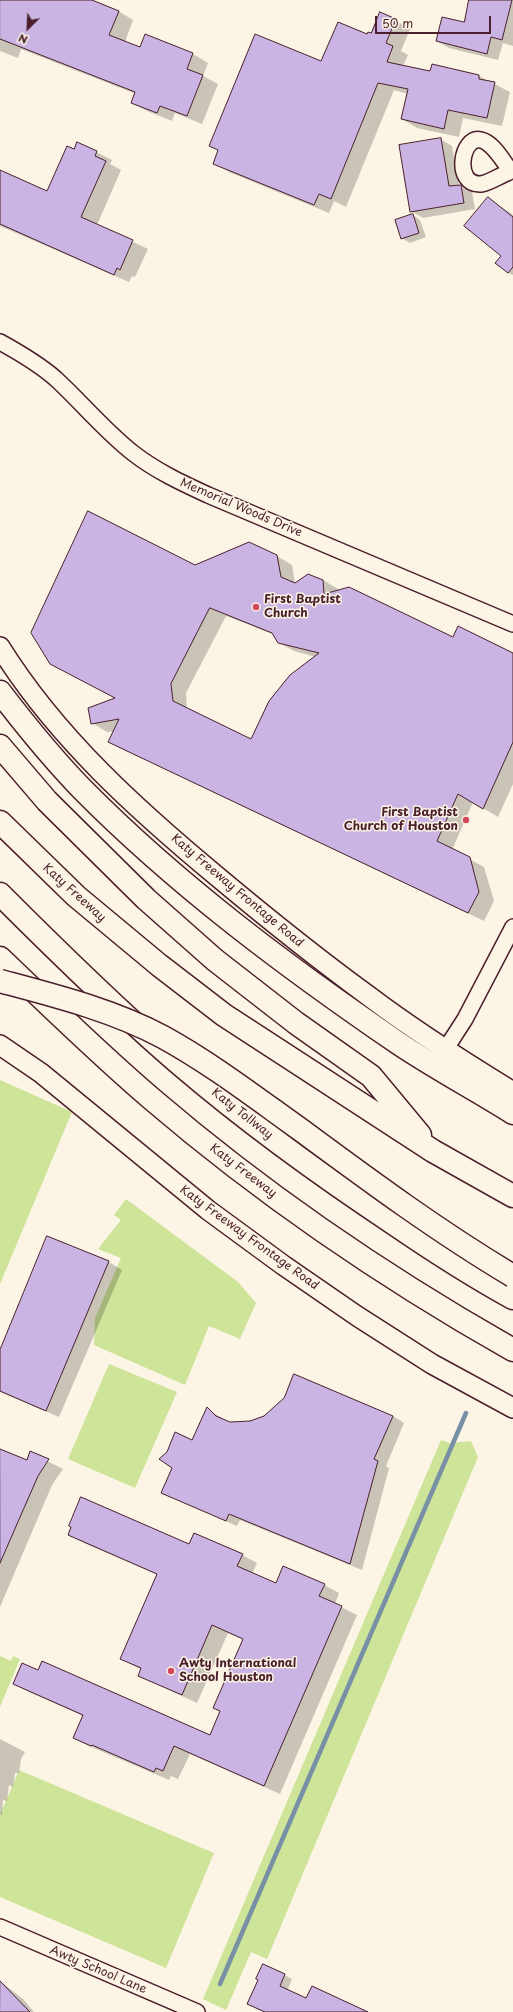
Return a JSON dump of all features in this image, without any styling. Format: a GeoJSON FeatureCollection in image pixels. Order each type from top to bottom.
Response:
{"type":"FeatureCollection","features":[{"type":"Feature","properties":{"kind":"highway"},"geometry":{"type":"LineString","coordinates":[[0,692],[29,730],[81,788],[170,872],[284,961],[399,1043],[513,1112]]}},
{"type":"Feature","properties":{"kind":"highway"},"geometry":{"type":"LineString","coordinates":[[0,746],[42,795],[79,834],[186,935],[215,960],[296,1023],[371,1076],[433,1151]]}},
{"type":"Feature","properties":{"kind":"highway","name":"Katy Freeway"},"geometry":{"type":"LineString","coordinates":[[0,822],[76,896],[159,965],[224,1015],[433,1151],[513,1196]]}},
{"type":"Feature","properties":{"kind":"highway","name":"Katy Tollway"},"geometry":{"type":"LineString","coordinates":[[0,894],[120,1011],[182,1066],[243,1116],[360,1202],[460,1267],[513,1298]]}},
{"type":"Feature","properties":{"kind":"highway","name":"Katy Freeway"},"geometry":{"type":"LineString","coordinates":[[0,958],[79,1034],[153,1100],[208,1144],[310,1221],[363,1258],[422,1296],[513,1350]]}},
{"type":"Feature","properties":{"kind":"highway"},"geometry":{"type":"LineString","coordinates":[[0,967],[53,981],[115,1001],[183,1032],[239,1067],[466,1230],[513,1259]]}},
{"type":"Feature","properties":{"kind":"highway"},"geometry":{"type":"LineString","coordinates":[[0,981],[67,999],[117,1016],[162,1037],[187,1051],[233,1081],[445,1234],[513,1276]]}},
{"type":"Feature","properties":{"kind":"main road","name":"Katy Freeway Frontage Road"},"geometry":{"type":"LineString","coordinates":[[0,647],[27,686],[86,757],[173,839],[296,940],[371,998],[445,1050],[513,1092]]}},
{"type":"Feature","properties":{"kind":"main road","name":"Katy Freeway Frontage Road"},"geometry":{"type":"LineString","coordinates":[[0,1045],[41,1073],[208,1210],[283,1265],[432,1364],[513,1408]]}},
{"type":"Feature","properties":{"kind":"street","name":"Memorial Woods Drive"},"geometry":{"type":"LineString","coordinates":[[0,342],[26,356],[56,378],[109,432],[134,454],[168,476],[208,495],[513,624]]}},
{"type":"Feature","properties":{"kind":"street"},"geometry":{"type":"LineString","coordinates":[[445,1050],[465,1019],[513,927]]}},
{"type":"Feature","properties":{"kind":"street","name":"Awty School Lane"},"geometry":{"type":"LineString","coordinates":[[0,1928],[197,2012]]}},
{"type":"Feature","properties":{"kind":"green space"},"geometry":{"type":"Polygon","coordinates":[[[0,1080],[72,1112],[0,1284],[0,1080]]]}},
{"type":"Feature","properties":{"kind":"green space"},"geometry":{"type":"Polygon","coordinates":[[[126,1199],[238,1282],[256,1303],[240,1339],[209,1326],[185,1385],[94,1345],[95,1318],[121,1258],[98,1249],[121,1220],[114,1215],[126,1199]]]}},
{"type":"Feature","properties":{"kind":"green space"},"geometry":{"type":"Polygon","coordinates":[[[109,1364],[177,1392],[135,1488],[68,1459],[109,1364]]]}},
{"type":"Feature","properties":{"kind":"green space"},"geometry":{"type":"Polygon","coordinates":[[[441,1440],[450,1443],[471,1441],[478,1457],[267,1959],[251,1952],[226,2010],[203,1999],[441,1440]]]}},
{"type":"Feature","properties":{"kind":"green space"},"geometry":{"type":"Polygon","coordinates":[[[0,1656],[11,1661],[13,1656],[20,1659],[0,1707],[0,1656]]]}},
{"type":"Feature","properties":{"kind":"green space"},"geometry":{"type":"Polygon","coordinates":[[[19,1770],[214,1853],[166,1968],[0,1897],[0,1815],[19,1770]]]}},
{"type":"Feature","properties":{"kind":"building"},"geometry":{"type":"Polygon","coordinates":[[[0,0],[92,0],[119,11],[109,35],[140,47],[145,34],[193,53],[187,69],[203,75],[187,116],[160,106],[157,113],[131,103],[135,92],[0,39],[0,0]]]}},
{"type":"Feature","properties":{"kind":"building"},"geometry":{"type":"Polygon","coordinates":[[[469,0],[512,0],[502,40],[491,37],[487,54],[436,41],[442,17],[464,22],[469,0]]]}},
{"type":"Feature","properties":{"kind":"building"},"geometry":{"type":"Polygon","coordinates":[[[380,12],[396,19],[386,43],[393,46],[387,62],[430,71],[432,64],[479,75],[479,79],[495,82],[487,118],[448,110],[444,129],[401,119],[408,89],[378,83],[331,199],[319,194],[314,205],[213,164],[218,150],[209,146],[255,34],[321,61],[338,22],[367,34],[368,32],[371,33],[380,12]]]}},
{"type":"Feature","properties":{"kind":"building"},"geometry":{"type":"Polygon","coordinates":[[[441,138],[449,186],[461,185],[464,203],[410,212],[399,145],[441,138]]]}},
{"type":"Feature","properties":{"kind":"building"},"geometry":{"type":"Polygon","coordinates":[[[77,142],[97,151],[95,156],[106,161],[81,217],[133,240],[120,270],[117,268],[114,275],[0,224],[0,170],[47,191],[67,146],[74,149],[77,142]]]}},
{"type":"Feature","properties":{"kind":"building"},"geometry":{"type":"Polygon","coordinates":[[[488,197],[513,217],[513,267],[508,273],[495,263],[501,256],[464,226],[488,197]]]}},
{"type":"Feature","properties":{"kind":"building"},"geometry":{"type":"Polygon","coordinates":[[[413,214],[419,233],[401,239],[395,220],[413,214]]]}},
{"type":"Feature","properties":{"kind":"building"},"geometry":{"type":"Polygon","coordinates":[[[88,511],[195,565],[249,542],[277,555],[281,577],[295,583],[308,574],[323,580],[324,594],[349,587],[453,637],[458,626],[513,653],[513,742],[483,809],[458,794],[437,841],[470,857],[479,892],[468,913],[108,742],[119,719],[91,724],[88,708],[115,698],[50,664],[31,633],[88,511]],[[210,608],[171,684],[173,701],[251,739],[269,701],[290,675],[319,653],[278,643],[272,633],[210,608]]]}},
{"type":"Feature","properties":{"kind":"building"},"geometry":{"type":"Polygon","coordinates":[[[47,1236],[109,1261],[46,1411],[0,1391],[0,1350],[47,1236]]]}},
{"type":"Feature","properties":{"kind":"building"},"geometry":{"type":"Polygon","coordinates":[[[294,1374],[393,1416],[374,1459],[378,1461],[350,1564],[229,1514],[226,1521],[161,1493],[172,1468],[159,1459],[167,1452],[175,1432],[192,1440],[207,1407],[216,1416],[230,1422],[250,1421],[264,1416],[284,1398],[294,1374]]]}},
{"type":"Feature","properties":{"kind":"building"},"geometry":{"type":"Polygon","coordinates":[[[0,1449],[27,1460],[30,1451],[49,1459],[38,1476],[0,1563],[0,1449]]]}},
{"type":"Feature","properties":{"kind":"building"},"geometry":{"type":"Polygon","coordinates":[[[81,1497],[189,1544],[194,1533],[243,1554],[237,1566],[276,1583],[283,1566],[325,1584],[319,1596],[342,1606],[264,1786],[174,1746],[163,1771],[156,1768],[154,1772],[73,1738],[83,1715],[13,1684],[22,1663],[38,1670],[42,1661],[210,1735],[220,1711],[213,1708],[243,1639],[212,1625],[182,1695],[138,1676],[141,1668],[120,1659],[157,1574],[68,1535],[71,1527],[69,1526],[81,1497]]]}},
{"type":"Feature","properties":{"kind":"building"},"geometry":{"type":"Polygon","coordinates":[[[263,1964],[285,1974],[280,1986],[306,1998],[312,1986],[368,2012],[265,2012],[247,2004],[258,1980],[256,1979],[263,1964]]]}},
{"type":"Feature","properties":{"kind":"building"},"geometry":{"type":"Polygon","coordinates":[[[0,1981],[30,2012],[0,2012],[0,1981]]]}},
{"type":"Feature","properties":{"kind":"waterway"},"geometry":{"type":"LineString","coordinates":[[220,1984],[466,1413]]}},
{"type":"Feature","properties":{"kind":"place","name":"First Baptist Church"},"geometry":{"type":"Point","coordinates":[256,607]}},
{"type":"Feature","properties":{"kind":"place","name":"First Baptist Church of Houston"},"geometry":{"type":"Point","coordinates":[466,820]}},
{"type":"Feature","properties":{"kind":"place","name":"Awty International School Houston"},"geometry":{"type":"Point","coordinates":[171,1671]}}]}
